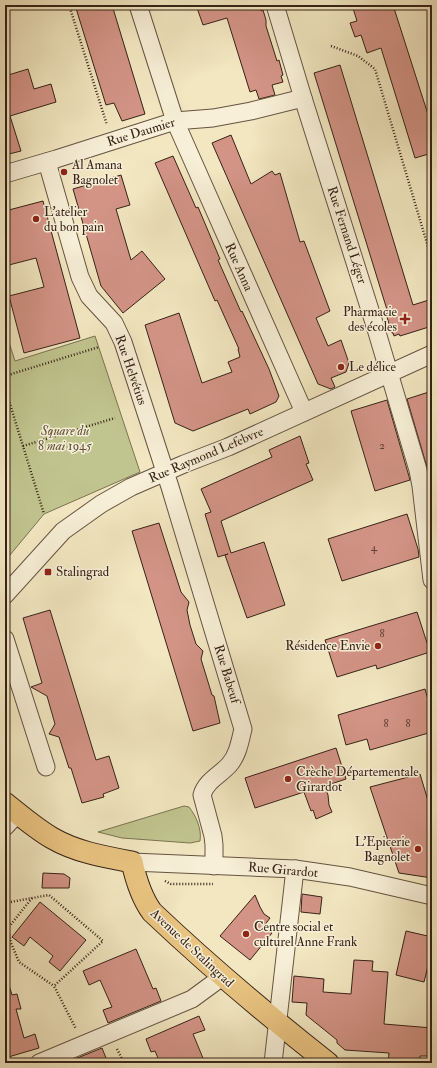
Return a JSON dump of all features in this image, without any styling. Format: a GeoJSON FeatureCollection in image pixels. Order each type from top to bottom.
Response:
{"type":"FeatureCollection","features":[{"type":"Feature","properties":{"kind":"main road"},"geometry":{"type":"LineString","coordinates":[[9,814],[66,845],[91,853],[132,862]]}},
{"type":"Feature","properties":{"kind":"main road","name":"Avenue de Stalingrad"},"geometry":{"type":"LineString","coordinates":[[132,862],[138,885],[147,905],[152,912],[222,977],[328,1063]]}},
{"type":"Feature","properties":{"kind":"street","name":"Rue Anna"},"geometry":{"type":"LineString","coordinates":[[138,5],[174,121],[304,412]]}},
{"type":"Feature","properties":{"kind":"street","name":"Rue Fernand Léger"},"geometry":{"type":"LineString","coordinates":[[275,5],[376,329],[418,470],[432,580]]}},
{"type":"Feature","properties":{"kind":"street","name":"Rue Daumier"},"geometry":{"type":"LineString","coordinates":[[5,174],[48,162],[174,121],[213,118],[251,111],[303,98]]}},
{"type":"Feature","properties":{"kind":"street","name":"Rue Helvétius"},"geometry":{"type":"LineString","coordinates":[[48,162],[80,277],[89,296],[114,323],[120,336],[164,472]]}},
{"type":"Feature","properties":{"kind":"street","name":"Rue Raymond Lefebvre"},"geometry":{"type":"LineString","coordinates":[[5,595],[63,531],[107,501],[131,487],[164,472],[228,447],[432,354]]}},
{"type":"Feature","properties":{"kind":"street","name":"Rue Babeuf"},"geometry":{"type":"LineString","coordinates":[[164,472],[243,729],[238,748],[230,763],[220,774],[207,783],[202,795],[213,836],[214,866]]}},
{"type":"Feature","properties":{"kind":"street"},"geometry":{"type":"LineString","coordinates":[[5,639],[46,767]]}},
{"type":"Feature","properties":{"kind":"street","name":"Rue Girardot"},"geometry":{"type":"LineString","coordinates":[[132,862],[295,869],[350,877],[432,896]]}},
{"type":"Feature","properties":{"kind":"street"},"geometry":{"type":"LineString","coordinates":[[273,1063],[295,869]]}},
{"type":"Feature","properties":{"kind":"street"},"geometry":{"type":"LineString","coordinates":[[39,1063],[192,999],[222,977]]}},
{"type":"Feature","properties":{"kind":"path"},"geometry":{"type":"LineString","coordinates":[[69,5],[112,141]]}},
{"type":"Feature","properties":{"kind":"path"},"geometry":{"type":"LineString","coordinates":[[331,46],[358,56],[375,69],[432,260]]}},
{"type":"Feature","properties":{"kind":"path"},"geometry":{"type":"LineString","coordinates":[[5,376],[99,347]]}},
{"type":"Feature","properties":{"kind":"path"},"geometry":{"type":"LineString","coordinates":[[5,388],[44,514]]}},
{"type":"Feature","properties":{"kind":"path"},"geometry":{"type":"LineString","coordinates":[[23,446],[115,418]]}},
{"type":"Feature","properties":{"kind":"path"},"geometry":{"type":"LineString","coordinates":[[5,903],[49,895],[103,941],[54,986]]}},
{"type":"Feature","properties":{"kind":"path"},"geometry":{"type":"LineString","coordinates":[[8,928],[32,898]]}},
{"type":"Feature","properties":{"kind":"path"},"geometry":{"type":"LineString","coordinates":[[5,915],[11,943],[19,962],[54,986],[84,1044]]}},
{"type":"Feature","properties":{"kind":"green space","name":"Square du 8 mai 1945"},"geometry":{"type":"Polygon","coordinates":[[[5,330],[15,361],[95,336],[140,472],[44,514],[5,561],[5,330]]]}},
{"type":"Feature","properties":{"kind":"green space"},"geometry":{"type":"Polygon","coordinates":[[[184,806],[189,807],[194,814],[199,827],[200,841],[190,843],[122,838],[98,832],[184,806]]]}},
{"type":"Feature","properties":{"kind":"building"},"geometry":{"type":"Polygon","coordinates":[[[75,5],[112,5],[145,114],[122,121],[114,103],[106,105],[75,5]]]}},
{"type":"Feature","properties":{"kind":"building"},"geometry":{"type":"Polygon","coordinates":[[[196,5],[260,5],[261,11],[263,10],[266,26],[277,61],[279,60],[283,75],[281,76],[283,82],[272,85],[275,95],[259,99],[256,90],[250,92],[227,18],[203,25],[196,5]]]}},
{"type":"Feature","properties":{"kind":"building"},"geometry":{"type":"Polygon","coordinates":[[[352,5],[393,5],[432,127],[432,153],[415,158],[381,48],[367,53],[361,35],[355,37],[350,23],[357,21],[352,5]]]}},
{"type":"Feature","properties":{"kind":"building"},"geometry":{"type":"Polygon","coordinates":[[[340,65],[413,305],[432,299],[432,326],[400,336],[399,334],[394,336],[392,333],[386,314],[388,313],[314,73],[340,65]]]}},
{"type":"Feature","properties":{"kind":"building"},"geometry":{"type":"Polygon","coordinates":[[[28,69],[34,89],[51,84],[56,102],[10,116],[21,151],[5,155],[5,76],[28,69]]]}},
{"type":"Feature","properties":{"kind":"building"},"geometry":{"type":"Polygon","coordinates":[[[231,135],[251,184],[272,171],[275,175],[280,173],[300,242],[304,241],[330,311],[316,318],[328,346],[341,340],[349,363],[346,372],[331,378],[335,387],[331,389],[318,384],[212,143],[231,135]]]}},
{"type":"Feature","properties":{"kind":"building"},"geometry":{"type":"Polygon","coordinates":[[[173,156],[196,208],[198,207],[220,259],[218,260],[241,312],[242,311],[269,369],[279,396],[276,402],[250,414],[248,409],[193,431],[175,423],[145,325],[179,313],[202,383],[232,372],[228,362],[240,357],[239,349],[217,300],[215,301],[155,163],[173,156]]]}},
{"type":"Feature","properties":{"kind":"building"},"geometry":{"type":"Polygon","coordinates":[[[121,175],[130,205],[116,209],[131,260],[142,251],[165,279],[123,313],[101,286],[73,189],[121,175]]]}},
{"type":"Feature","properties":{"kind":"building"},"geometry":{"type":"Polygon","coordinates":[[[43,201],[80,338],[24,353],[9,296],[44,287],[36,258],[5,266],[5,211],[43,201]]]}},
{"type":"Feature","properties":{"kind":"building"},"geometry":{"type":"Polygon","coordinates":[[[432,391],[432,474],[429,474],[407,399],[432,391]]]}},
{"type":"Feature","properties":{"kind":"building"},"geometry":{"type":"Polygon","coordinates":[[[387,400],[410,480],[375,491],[351,411],[387,400]]]}},
{"type":"Feature","properties":{"kind":"building"},"geometry":{"type":"Polygon","coordinates":[[[300,436],[309,463],[306,464],[313,480],[221,521],[231,553],[264,542],[285,605],[247,618],[225,555],[228,554],[218,557],[205,514],[211,512],[201,489],[272,457],[269,450],[300,436]]]}},
{"type":"Feature","properties":{"kind":"building"},"geometry":{"type":"Polygon","coordinates":[[[407,514],[419,557],[342,581],[328,539],[407,514]]]}},
{"type":"Feature","properties":{"kind":"building"},"geometry":{"type":"Polygon","coordinates":[[[159,523],[181,592],[189,602],[187,610],[190,625],[196,644],[203,651],[201,659],[212,695],[214,696],[220,723],[193,731],[132,531],[159,523]]]}},
{"type":"Feature","properties":{"kind":"building"},"geometry":{"type":"Polygon","coordinates":[[[50,610],[96,760],[109,756],[119,788],[103,794],[104,797],[82,803],[59,737],[49,734],[55,724],[47,696],[31,687],[42,683],[23,618],[50,610]]]}},
{"type":"Feature","properties":{"kind":"building","name":"Résidence Envie"},"geometry":{"type":"Polygon","coordinates":[[[417,612],[430,652],[377,669],[376,665],[337,677],[325,640],[417,612]]]}},
{"type":"Feature","properties":{"kind":"building"},"geometry":{"type":"Polygon","coordinates":[[[425,689],[432,714],[432,732],[370,750],[367,739],[346,745],[338,715],[425,689]]]}},
{"type":"Feature","properties":{"kind":"building"},"geometry":{"type":"Polygon","coordinates":[[[336,748],[346,779],[325,786],[332,812],[316,819],[313,810],[311,811],[304,792],[255,808],[245,778],[336,748]]]}},
{"type":"Feature","properties":{"kind":"building"},"geometry":{"type":"Polygon","coordinates":[[[420,774],[432,814],[432,878],[399,873],[370,787],[420,774]]]}},
{"type":"Feature","properties":{"kind":"building"},"geometry":{"type":"Polygon","coordinates":[[[43,873],[64,874],[70,878],[69,888],[42,888],[43,873]]]}},
{"type":"Feature","properties":{"kind":"building"},"geometry":{"type":"Polygon","coordinates":[[[302,894],[322,897],[320,914],[301,912],[302,894]]]}},
{"type":"Feature","properties":{"kind":"building","name":"Centre social et culturel Anne Frank"},"geometry":{"type":"Polygon","coordinates":[[[255,895],[264,914],[270,918],[264,926],[272,933],[250,960],[220,936],[255,895]]]}},
{"type":"Feature","properties":{"kind":"building"},"geometry":{"type":"Polygon","coordinates":[[[40,902],[86,940],[60,971],[49,962],[53,956],[30,937],[24,946],[12,937],[40,902]]]}},
{"type":"Feature","properties":{"kind":"building"},"geometry":{"type":"Polygon","coordinates":[[[406,931],[432,937],[432,962],[429,962],[424,982],[396,975],[406,931]]]}},
{"type":"Feature","properties":{"kind":"building"},"geometry":{"type":"Polygon","coordinates":[[[136,949],[153,989],[156,988],[161,1001],[108,1023],[103,1010],[112,1007],[100,980],[89,985],[83,971],[136,949]]]}},
{"type":"Feature","properties":{"kind":"building"},"geometry":{"type":"Polygon","coordinates":[[[354,960],[373,961],[372,971],[388,972],[384,1024],[432,1028],[432,1056],[420,1056],[420,1063],[388,1063],[389,1053],[345,1050],[337,1043],[337,1040],[306,1015],[307,1003],[292,1002],[294,976],[324,979],[323,992],[351,994],[354,960]]]}},
{"type":"Feature","properties":{"kind":"building"},"geometry":{"type":"Polygon","coordinates":[[[5,985],[9,985],[12,995],[17,994],[21,1009],[16,1009],[24,1038],[35,1034],[39,1048],[5,1058],[5,985]]]}},
{"type":"Feature","properties":{"kind":"building"},"geometry":{"type":"Polygon","coordinates":[[[199,1016],[205,1030],[193,1034],[205,1063],[160,1063],[155,1051],[151,1052],[146,1039],[199,1016]]]}},
{"type":"Feature","properties":{"kind":"building"},"geometry":{"type":"Polygon","coordinates":[[[102,1048],[108,1063],[65,1063],[102,1048]]]}},
{"type":"Feature","properties":{"kind":"place","name":"Al Amana Bagnolet"},"geometry":{"type":"Point","coordinates":[64,172]}},
{"type":"Feature","properties":{"kind":"place","name":"L'atelier du bon pain"},"geometry":{"type":"Point","coordinates":[36,219]}},
{"type":"Feature","properties":{"kind":"place","name":"Pharmacie des écoles"},"geometry":{"type":"Point","coordinates":[405,319]}},
{"type":"Feature","properties":{"kind":"place","name":"Le délice"},"geometry":{"type":"Point","coordinates":[341,367]}},
{"type":"Feature","properties":{"kind":"place","name":"Stalingrad"},"geometry":{"type":"Point","coordinates":[48,572]}},
{"type":"Feature","properties":{"kind":"place","name":"Résidence Envie"},"geometry":{"type":"Point","coordinates":[378,646]}},
{"type":"Feature","properties":{"kind":"place","name":"Crèche Départementale Girardot"},"geometry":{"type":"Point","coordinates":[288,779]}},
{"type":"Feature","properties":{"kind":"place","name":"L'Epicerie Bagnolet"},"geometry":{"type":"Point","coordinates":[418,849]}},
{"type":"Feature","properties":{"kind":"place","name":"Centre social et culturel Anne Frank"},"geometry":{"type":"Point","coordinates":[246,934]}}]}
